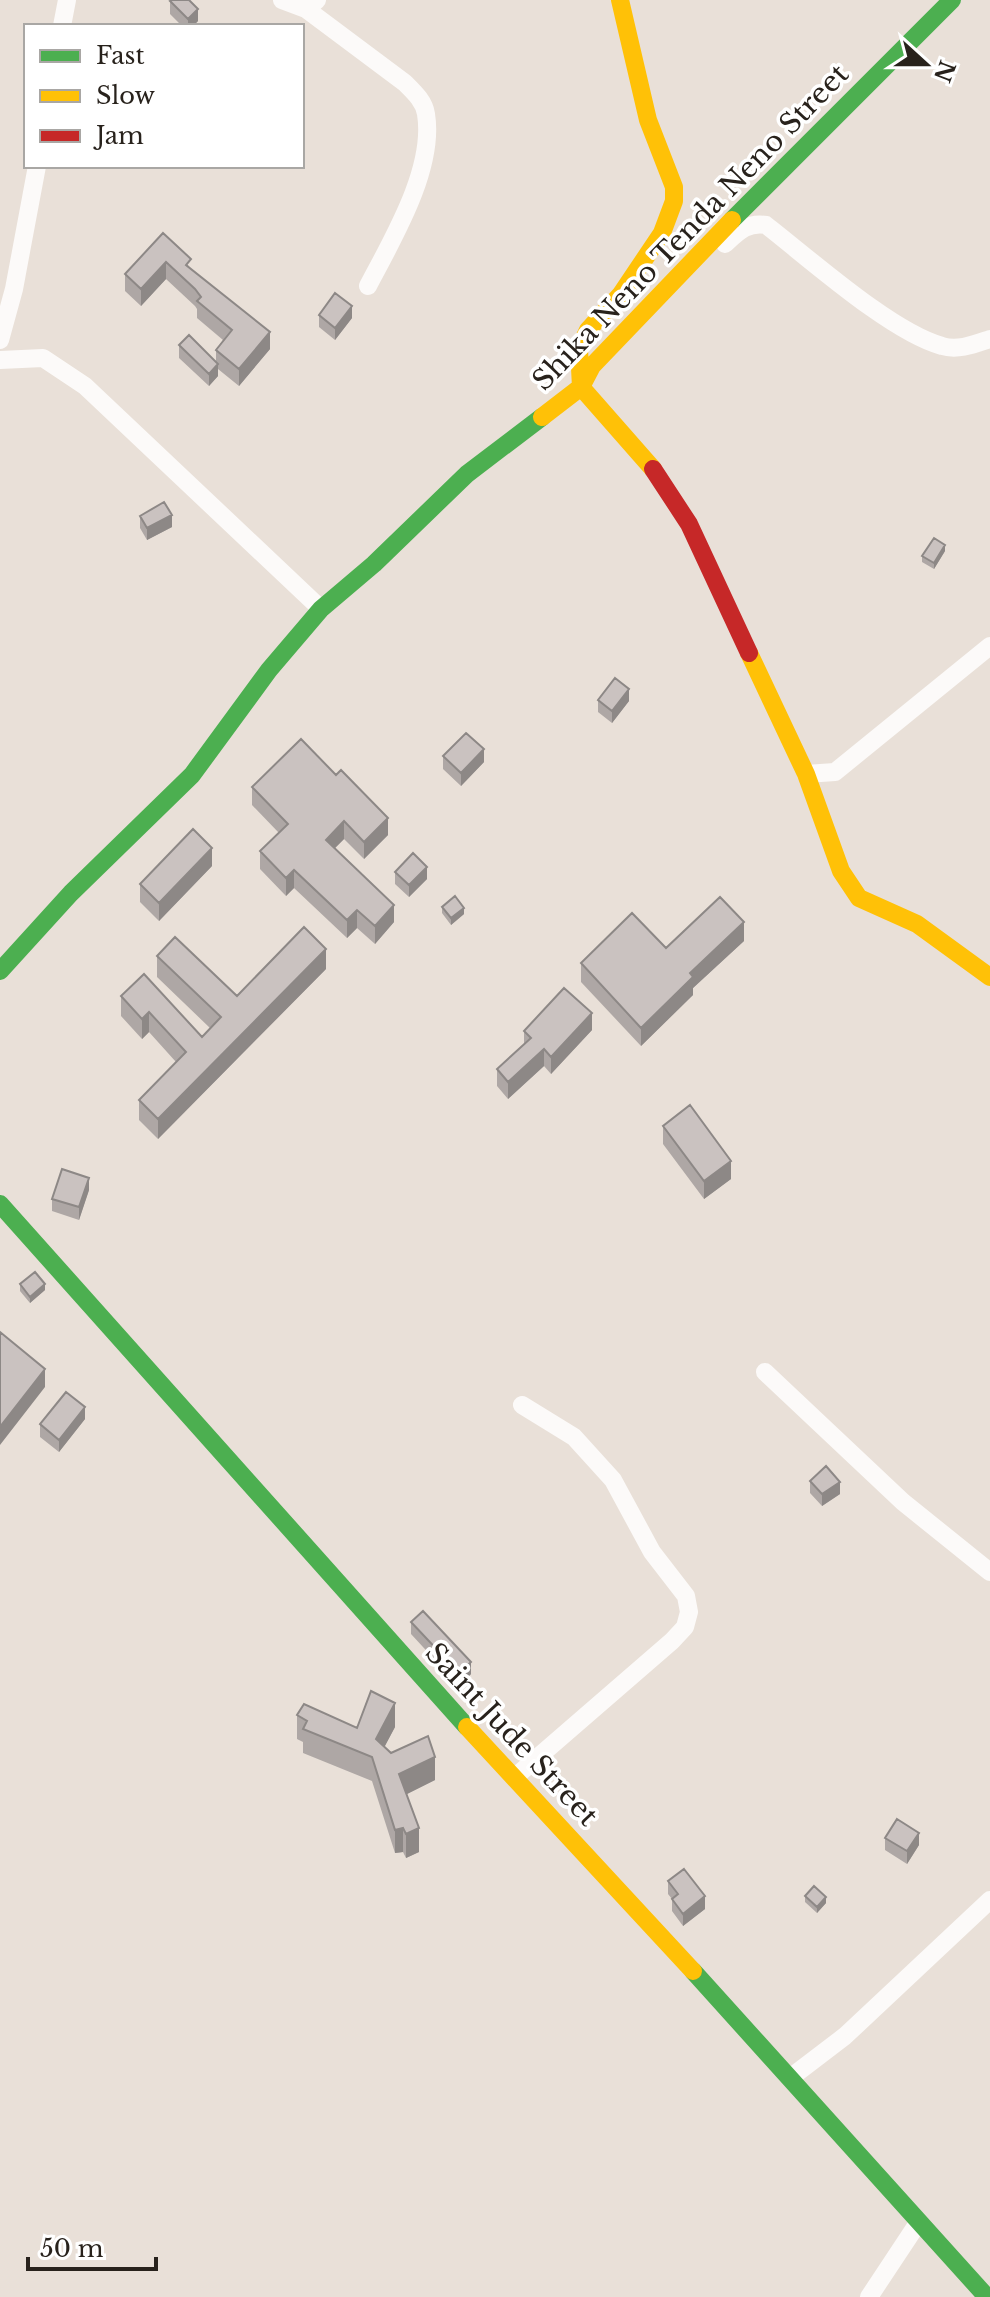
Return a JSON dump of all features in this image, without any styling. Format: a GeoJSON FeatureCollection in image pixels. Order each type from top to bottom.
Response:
{"type":"FeatureCollection","features":[{"type":"Feature","properties":{"kind":"street"},"geometry":{"type":"LineString","coordinates":[[62,24],[67,0]]}},
{"type":"Feature","properties":{"kind":"street"},"geometry":{"type":"LineString","coordinates":[[282,0],[312,4],[405,83],[419,97],[426,114],[424,150],[409,207],[368,286]]}},
{"type":"Feature","properties":{"kind":"street"},"geometry":{"type":"LineString","coordinates":[[620,0],[648,120],[674,187],[674,201],[653,245],[621,294],[588,330],[579,349],[583,390],[607,413],[665,484],[689,524],[806,774],[841,871],[859,898],[917,924],[990,977]]}},
{"type":"Feature","properties":{"kind":"street","name":"Shika Neno Tenda Neno Street"},"geometry":{"type":"LineString","coordinates":[[0,971],[71,893],[192,775],[269,670],[321,609],[374,564],[467,474],[530,424],[583,390],[592,366],[684,268],[952,0]]}},
{"type":"Feature","properties":{"kind":"street"},"geometry":{"type":"LineString","coordinates":[[0,340],[14,289],[37,168]]}},
{"type":"Feature","properties":{"kind":"street"},"geometry":{"type":"LineString","coordinates":[[583,390],[725,244],[742,228],[755,223],[766,225],[889,319],[942,346],[956,348],[990,339]]}},
{"type":"Feature","properties":{"kind":"street"},"geometry":{"type":"LineString","coordinates":[[0,360],[43,358],[85,386],[321,609]]}},
{"type":"Feature","properties":{"kind":"street"},"geometry":{"type":"LineString","coordinates":[[806,774],[835,772],[990,646]]}},
{"type":"Feature","properties":{"kind":"street","name":"Saint Jude Street"},"geometry":{"type":"LineString","coordinates":[[0,1204],[420,1677],[515,1777],[987,2297]]}},
{"type":"Feature","properties":{"kind":"street"},"geometry":{"type":"LineString","coordinates":[[765,1372],[903,1502],[990,1572]]}},
{"type":"Feature","properties":{"kind":"street"},"geometry":{"type":"LineString","coordinates":[[515,1777],[672,1641],[685,1627],[689,1612],[686,1596],[652,1552],[613,1480],[574,1437],[522,1405]]}},
{"type":"Feature","properties":{"kind":"street"},"geometry":{"type":"LineString","coordinates":[[790,2078],[845,2036],[990,1900]]}},
{"type":"Feature","properties":{"kind":"street"},"geometry":{"type":"LineString","coordinates":[[869,2297],[918,2223]]}},
{"type":"Feature","properties":{"kind":"building"},"geometry":{"type":"Polygon","coordinates":[[[172,0],[189,0],[198,9],[188,19],[172,0]]]}},
{"type":"Feature","properties":{"kind":"building"},"geometry":{"type":"Polygon","coordinates":[[[163,233],[191,259],[186,265],[270,332],[239,369],[216,350],[232,330],[197,301],[201,297],[195,289],[166,262],[141,289],[125,274],[163,233]]]}},
{"type":"Feature","properties":{"kind":"building"},"geometry":{"type":"Polygon","coordinates":[[[335,293],[352,306],[335,328],[319,315],[335,293]]]}},
{"type":"Feature","properties":{"kind":"building"},"geometry":{"type":"Polygon","coordinates":[[[189,335],[218,364],[209,374],[179,345],[189,335]]]}},
{"type":"Feature","properties":{"kind":"building"},"geometry":{"type":"Polygon","coordinates":[[[164,502],[172,515],[147,528],[140,516],[164,502]]]}},
{"type":"Feature","properties":{"kind":"building"},"geometry":{"type":"Polygon","coordinates":[[[934,538],[945,545],[934,563],[922,556],[934,538]]]}},
{"type":"Feature","properties":{"kind":"building"},"geometry":{"type":"Polygon","coordinates":[[[615,678],[629,689],[612,711],[598,700],[615,678]]]}},
{"type":"Feature","properties":{"kind":"building"},"geometry":{"type":"Polygon","coordinates":[[[466,733],[484,749],[461,773],[443,756],[466,733]]]}},
{"type":"Feature","properties":{"kind":"building"},"geometry":{"type":"Polygon","coordinates":[[[301,739],[336,775],[341,770],[388,818],[364,842],[344,821],[326,840],[394,905],[375,926],[357,910],[347,920],[294,870],[286,878],[260,851],[288,824],[252,787],[301,739]]]}},
{"type":"Feature","properties":{"kind":"building"},"geometry":{"type":"Polygon","coordinates":[[[193,829],[212,848],[159,903],[140,884],[193,829]]]}},
{"type":"Feature","properties":{"kind":"building"},"geometry":{"type":"Polygon","coordinates":[[[413,853],[427,867],[409,885],[395,872],[413,853]]]}},
{"type":"Feature","properties":{"kind":"building"},"geometry":{"type":"Polygon","coordinates":[[[455,896],[464,908],[451,918],[442,907],[455,896]]]}},
{"type":"Feature","properties":{"kind":"building"},"geometry":{"type":"Polygon","coordinates":[[[720,897],[744,922],[690,973],[693,977],[641,1028],[581,963],[632,913],[666,948],[720,897]]]}},
{"type":"Feature","properties":{"kind":"building"},"geometry":{"type":"Polygon","coordinates":[[[304,927],[326,949],[158,1119],[139,1100],[186,1052],[149,1012],[142,1019],[121,996],[144,974],[202,1037],[221,1017],[157,956],[175,937],[237,996],[304,927]]]}},
{"type":"Feature","properties":{"kind":"building"},"geometry":{"type":"Polygon","coordinates":[[[564,988],[592,1013],[551,1057],[544,1049],[508,1082],[497,1069],[531,1038],[524,1031],[564,988]]]}},
{"type":"Feature","properties":{"kind":"building"},"geometry":{"type":"Polygon","coordinates":[[[690,1105],[731,1161],[704,1181],[663,1126],[690,1105]]]}},
{"type":"Feature","properties":{"kind":"building"},"geometry":{"type":"Polygon","coordinates":[[[62,1169],[89,1178],[79,1207],[52,1199],[62,1169]]]}},
{"type":"Feature","properties":{"kind":"building"},"geometry":{"type":"Polygon","coordinates":[[[35,1272],[45,1284],[30,1297],[20,1284],[35,1272]]]}},
{"type":"Feature","properties":{"kind":"building"},"geometry":{"type":"Polygon","coordinates":[[[0,1332],[45,1369],[0,1427],[0,1332]]]}},
{"type":"Feature","properties":{"kind":"building"},"geometry":{"type":"Polygon","coordinates":[[[66,1392],[85,1407],[59,1440],[40,1424],[66,1392]]]}},
{"type":"Feature","properties":{"kind":"building"},"geometry":{"type":"Polygon","coordinates":[[[826,1466],[840,1482],[822,1494],[810,1481],[826,1466]]]}},
{"type":"Feature","properties":{"kind":"building"},"geometry":{"type":"Polygon","coordinates":[[[423,1611],[471,1662],[459,1673],[411,1622],[423,1611]]]}},
{"type":"Feature","properties":{"kind":"building"},"geometry":{"type":"Polygon","coordinates":[[[371,1691],[395,1703],[376,1739],[391,1753],[428,1736],[435,1757],[399,1774],[419,1828],[406,1834],[403,1828],[395,1830],[372,1757],[303,1729],[307,1721],[297,1715],[304,1704],[357,1728],[371,1691]]]}},
{"type":"Feature","properties":{"kind":"building"},"geometry":{"type":"Polygon","coordinates":[[[897,1819],[919,1833],[907,1851],[885,1838],[897,1819]]]}},
{"type":"Feature","properties":{"kind":"building"},"geometry":{"type":"Polygon","coordinates":[[[684,1869],[705,1896],[683,1914],[672,1899],[678,1894],[668,1881],[684,1869]]]}},
{"type":"Feature","properties":{"kind":"building"},"geometry":{"type":"Polygon","coordinates":[[[814,1886],[826,1897],[817,1907],[805,1896],[814,1886]]]}},
{"type":"Feature","properties":{"kind":"traffic: fast"},"geometry":{"type":"LineString","coordinates":[[732,220],[952,0]]}},
{"type":"Feature","properties":{"kind":"traffic: fast"},"geometry":{"type":"LineString","coordinates":[[0,971],[71,893],[192,775],[269,670],[321,609],[374,564],[467,474],[542,417]]}},
{"type":"Feature","properties":{"kind":"traffic: fast"},"geometry":{"type":"LineString","coordinates":[[0,1204],[467,1727]]}},
{"type":"Feature","properties":{"kind":"traffic: fast"},"geometry":{"type":"LineString","coordinates":[[693,1971],[987,2297]]}},
{"type":"Feature","properties":{"kind":"traffic: slow"},"geometry":{"type":"LineString","coordinates":[[620,0],[648,120],[674,187],[674,201],[662,233],[621,294],[588,330],[579,349],[581,387],[653,469]]}},
{"type":"Feature","properties":{"kind":"traffic: slow"},"geometry":{"type":"LineString","coordinates":[[542,417],[581,387],[592,366],[732,220]]}},
{"type":"Feature","properties":{"kind":"traffic: slow"},"geometry":{"type":"LineString","coordinates":[[749,653],[806,774],[841,871],[859,898],[917,924],[990,977]]}},
{"type":"Feature","properties":{"kind":"traffic: slow"},"geometry":{"type":"LineString","coordinates":[[467,1727],[693,1971]]}},
{"type":"Feature","properties":{"kind":"traffic: jam"},"geometry":{"type":"LineString","coordinates":[[653,469],[689,524],[749,653]]}}]}
